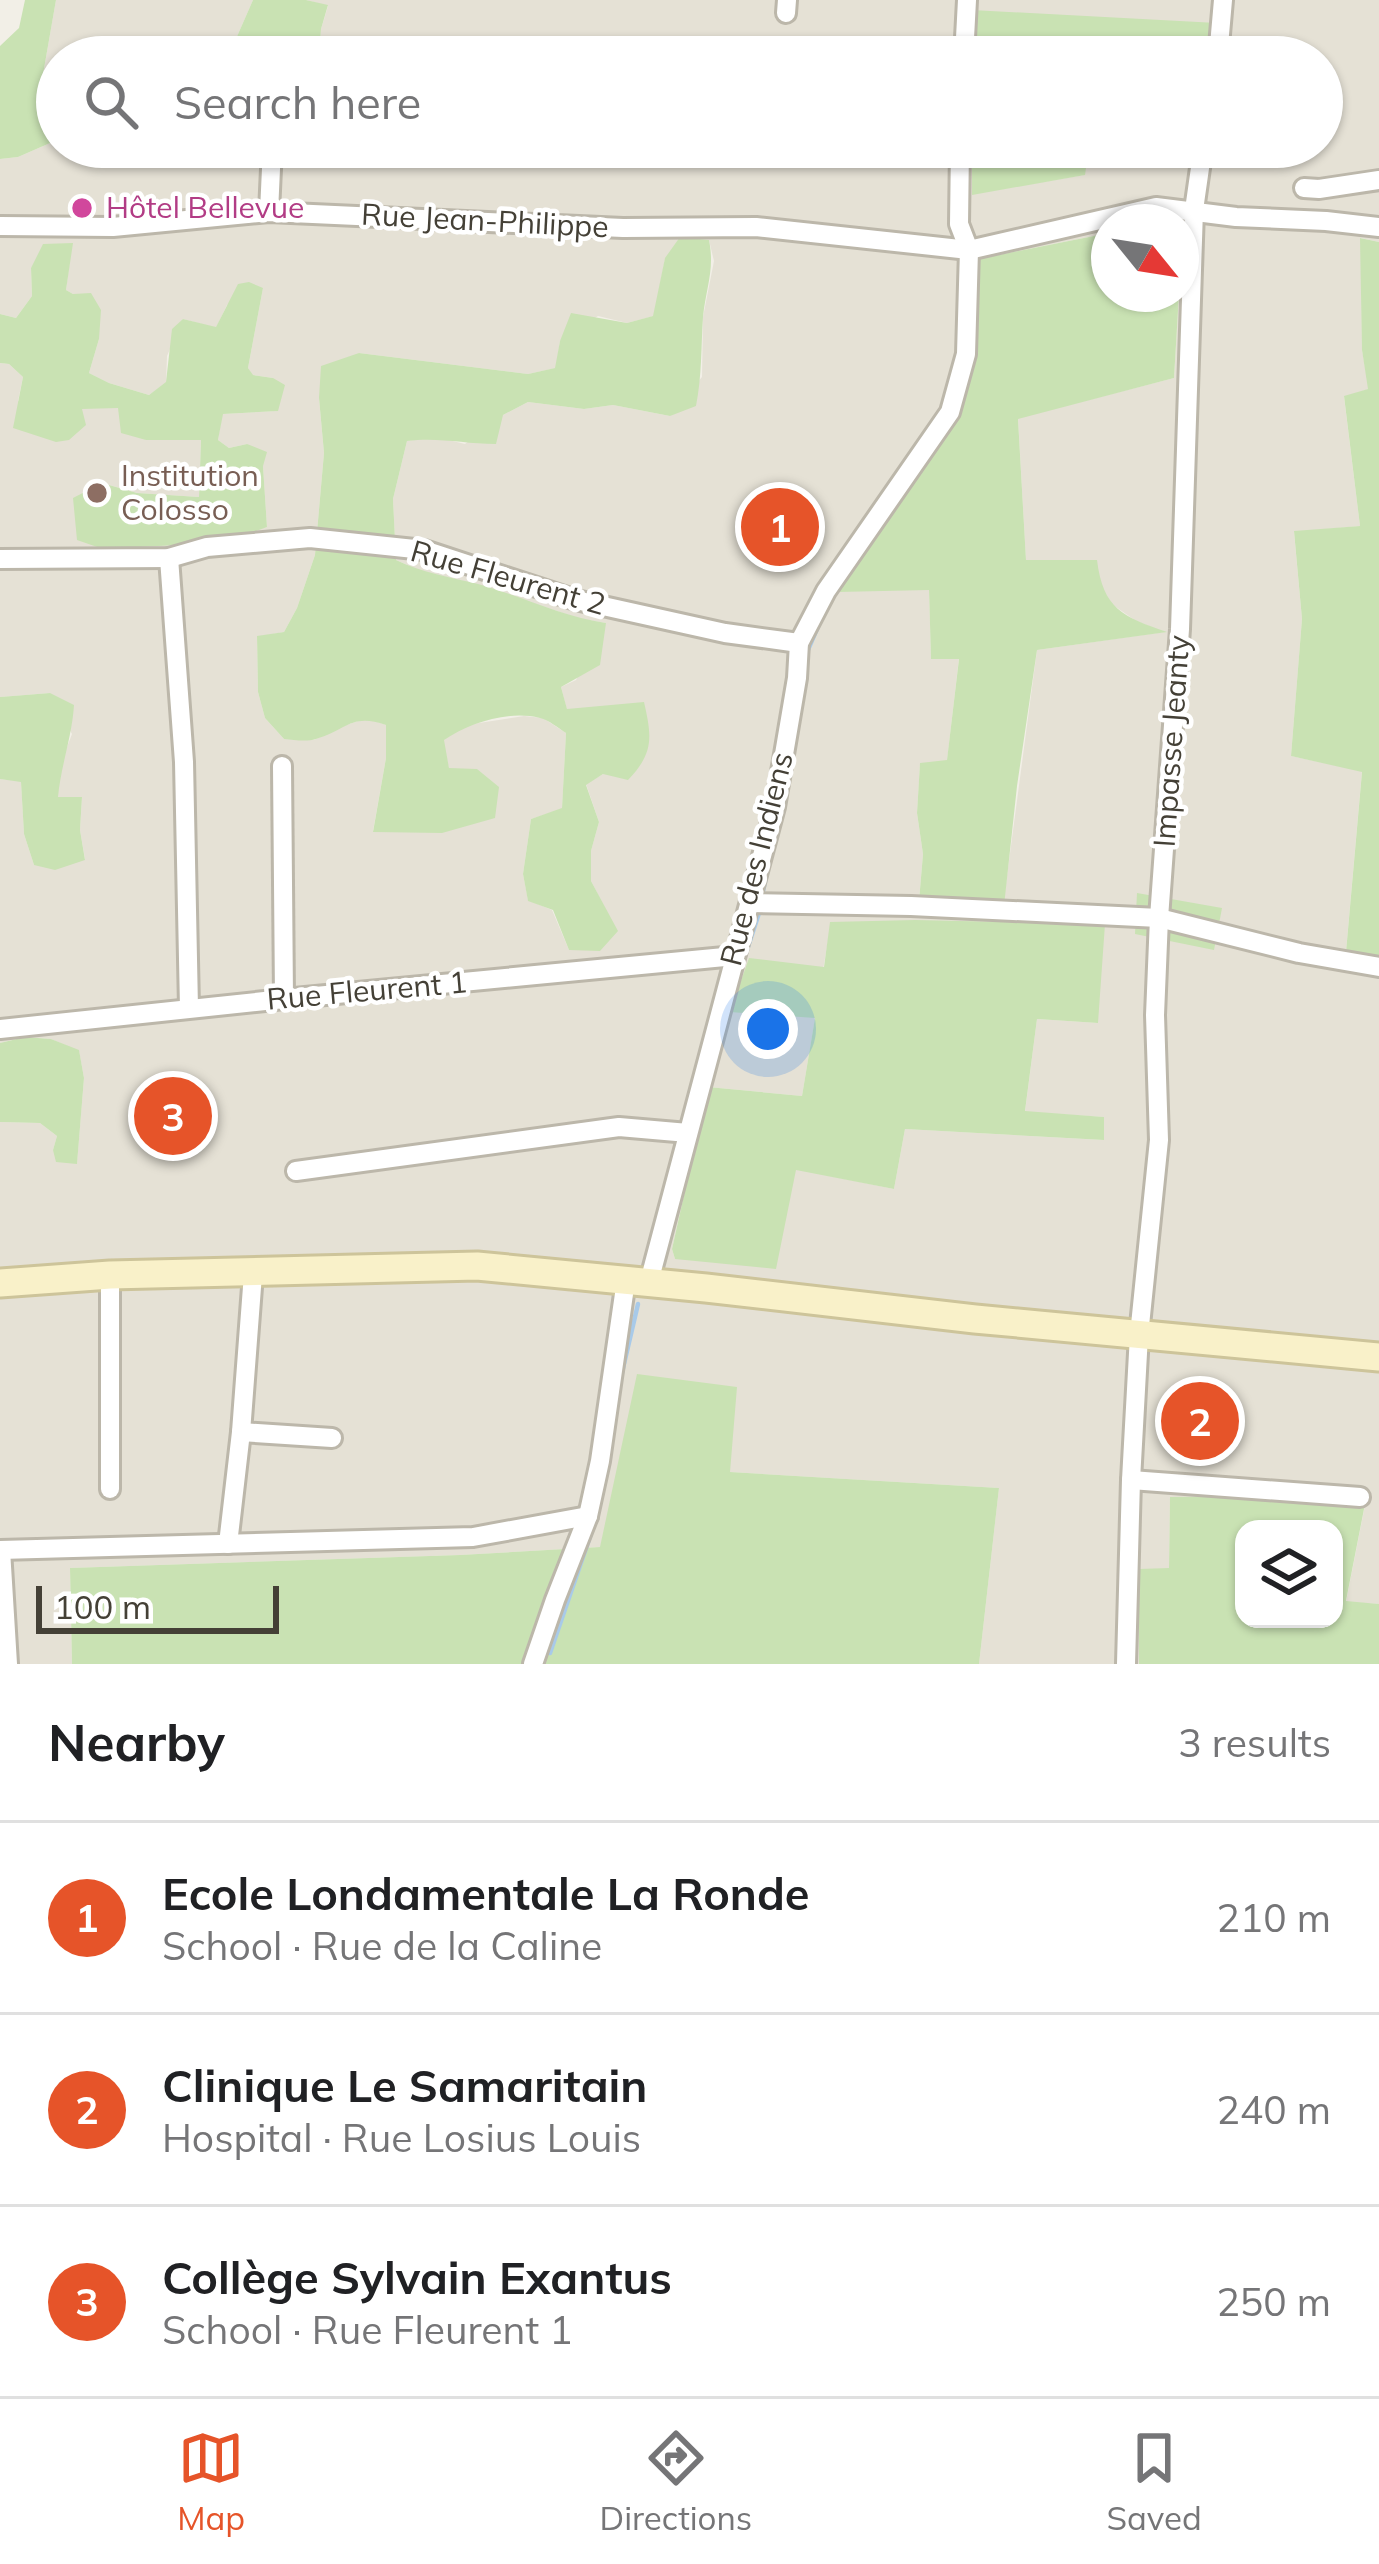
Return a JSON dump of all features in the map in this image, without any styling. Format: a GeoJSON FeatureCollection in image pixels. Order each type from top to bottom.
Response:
{"type":"FeatureCollection","features":[{"type":"Feature","properties":{"kind":"main road"},"geometry":{"type":"LineString","coordinates":[[0,1283],[110,1275],[477,1266],[1379,1357]]}},
{"type":"Feature","properties":{"kind":"street"},"geometry":{"type":"LineString","coordinates":[[965,36],[967,0]]}},
{"type":"Feature","properties":{"kind":"street"},"geometry":{"type":"LineString","coordinates":[[1219,36],[1222,0]]}},
{"type":"Feature","properties":{"kind":"street"},"geometry":{"type":"LineString","coordinates":[[269,212],[271,168]]}},
{"type":"Feature","properties":{"kind":"street"},"geometry":{"type":"LineString","coordinates":[[799,643],[826,591],[950,412],[966,354],[969,250],[958,224],[959,168]]}},
{"type":"Feature","properties":{"kind":"street","name":"Impasse Jeanty"},"geometry":{"type":"LineString","coordinates":[[1195,204],[1200,168]]}},
{"type":"Feature","properties":{"kind":"street"},"geometry":{"type":"LineString","coordinates":[[1304,188],[1379,180]]}},
{"type":"Feature","properties":{"kind":"street","name":"Rue Jean-Philippe"},"geometry":{"type":"LineString","coordinates":[[1199,211],[1379,227]]}},
{"type":"Feature","properties":{"kind":"street","name":"Rue Jean-Philippe"},"geometry":{"type":"LineString","coordinates":[[0,226],[113,227],[269,212],[623,228],[756,227],[980,250],[1091,223]]}},
{"type":"Feature","properties":{"kind":"street","name":"Impasse Jeanty"},"geometry":{"type":"LineString","coordinates":[[1126,1664],[1139,1335],[1159,1140],[1155,1016],[1180,629],[1191,312]]}},
{"type":"Feature","properties":{"kind":"street","name":"Rue Fleurent 2"},"geometry":{"type":"LineString","coordinates":[[0,559],[169,558],[207,547],[310,538],[424,550],[576,600],[725,633],[799,643]]}},
{"type":"Feature","properties":{"kind":"street"},"geometry":{"type":"LineString","coordinates":[[169,558],[184,762],[189,1008]]}},
{"type":"Feature","properties":{"kind":"street","name":"Rue des Indiens"},"geometry":{"type":"LineString","coordinates":[[533,1664],[589,1516],[637,1281],[665,1230],[751,903],[775,807],[799,643]]}},
{"type":"Feature","properties":{"kind":"street"},"geometry":{"type":"LineString","coordinates":[[282,766],[284,999]]}},
{"type":"Feature","properties":{"kind":"street"},"geometry":{"type":"LineString","coordinates":[[751,903],[910,905],[1159,918],[1379,967]]}},
{"type":"Feature","properties":{"kind":"street","name":"Rue Fleurent 1"},"geometry":{"type":"LineString","coordinates":[[0,1029],[735,956]]}},
{"type":"Feature","properties":{"kind":"street"},"geometry":{"type":"LineString","coordinates":[[296,1172],[619,1127],[688,1132]]}},
{"type":"Feature","properties":{"kind":"street"},"geometry":{"type":"LineString","coordinates":[[228,1544],[253,1274]]}},
{"type":"Feature","properties":{"kind":"street"},"geometry":{"type":"LineString","coordinates":[[110,1275],[110,1489]]}},
{"type":"Feature","properties":{"kind":"street"},"geometry":{"type":"LineString","coordinates":[[241,1432],[332,1438]]}},
{"type":"Feature","properties":{"kind":"street"},"geometry":{"type":"LineString","coordinates":[[1131,1480],[1360,1497]]}},
{"type":"Feature","properties":{"kind":"street"},"geometry":{"type":"LineString","coordinates":[[8,1664],[0,1550],[473,1537],[589,1516]]}},
{"type":"Feature","properties":{"kind":"shaded area"},"geometry":{"type":"Polygon","coordinates":[[[56,0],[253,0],[237,36],[50,36],[56,0]]]}},
{"type":"Feature","properties":{"kind":"shaded area"},"geometry":{"type":"Polygon","coordinates":[[[306,0],[1379,0],[1379,242],[1361,238],[1362,350],[1369,389],[1344,397],[1360,526],[1294,532],[1302,619],[1291,756],[1362,771],[1346,951],[1379,957],[1379,1604],[1346,1602],[1365,1505],[1170,1498],[1169,1569],[1139,1570],[1139,1664],[979,1664],[999,1488],[729,1472],[638,1374],[601,1547],[70,1568],[72,1664],[0,1664],[0,1122],[40,1123],[57,1136],[53,1150],[77,1163],[84,1078],[79,1051],[51,1039],[25,1037],[0,1043],[0,779],[21,781],[24,834],[34,865],[85,859],[82,798],[57,798],[62,760],[72,734],[50,693],[0,697],[0,363],[9,364],[23,377],[18,401],[119,408],[146,440],[201,440],[199,497],[137,493],[102,483],[156,544],[177,545],[267,527],[263,466],[247,444],[229,448],[218,440],[222,414],[277,411],[273,378],[252,375],[248,368],[263,288],[227,305],[216,328],[183,319],[167,356],[166,383],[149,395],[89,373],[99,339],[66,290],[72,243],[31,268],[32,296],[16,318],[0,314],[0,159],[36,149],[36,168],[972,168],[972,194],[1084,175],[1085,168],[1343,168],[1343,36],[320,36],[328,6],[306,0]],[[1091,204],[1091,237],[978,259],[973,338],[960,409],[838,591],[929,589],[931,658],[959,658],[947,761],[920,764],[917,813],[923,854],[919,900],[1003,906],[1037,650],[1164,632],[1113,605],[1100,587],[1026,560],[1018,418],[1174,378],[1178,312],[1199,312],[1199,204],[1091,204]],[[680,238],[665,259],[654,316],[627,323],[598,316],[560,341],[556,368],[528,374],[359,353],[319,398],[324,453],[315,555],[297,608],[284,632],[257,637],[258,692],[265,718],[284,739],[314,740],[367,718],[386,725],[386,758],[373,831],[477,769],[449,769],[443,740],[466,725],[524,716],[543,718],[566,733],[562,809],[531,819],[523,874],[528,900],[552,910],[569,950],[617,931],[591,881],[591,851],[599,822],[586,784],[603,774],[644,703],[567,710],[561,687],[576,680],[606,623],[396,560],[393,499],[407,441],[436,437],[465,444],[528,402],[584,409],[613,405],[670,416],[702,377],[703,317],[714,261],[709,240],[680,238]],[[831,922],[802,1096],[708,1087],[672,1249],[675,1259],[796,1169],[894,1189],[905,1129],[1103,1140],[1104,1117],[1025,1112],[1037,1019],[1098,1023],[831,922]]]}},
{"type":"Feature","properties":{"kind":"green space"},"geometry":{"type":"Polygon","coordinates":[[[25,0],[56,0],[50,36],[36,36],[36,149],[0,159],[0,46],[19,28],[25,0]]]}},
{"type":"Feature","properties":{"kind":"green space"},"geometry":{"type":"Polygon","coordinates":[[[253,0],[328,5],[320,36],[237,36],[253,0]]]}},
{"type":"Feature","properties":{"kind":"green space"},"geometry":{"type":"Polygon","coordinates":[[[972,10],[1217,23],[1215,36],[972,36],[972,10]]]}},
{"type":"Feature","properties":{"kind":"green space"},"geometry":{"type":"Polygon","coordinates":[[[972,168],[1086,168],[1085,175],[972,195],[972,168]]]}},
{"type":"Feature","properties":{"kind":"green space"},"geometry":{"type":"Polygon","coordinates":[[[680,237],[709,240],[711,251],[696,406],[670,416],[613,405],[584,409],[528,402],[503,415],[496,444],[407,441],[393,499],[396,560],[606,623],[600,665],[561,687],[567,709],[644,702],[649,744],[643,761],[628,780],[603,774],[586,785],[599,822],[591,851],[591,881],[618,931],[600,951],[569,950],[553,910],[528,901],[523,874],[531,819],[562,808],[566,733],[543,719],[515,716],[477,723],[454,734],[444,740],[449,768],[477,769],[499,787],[495,818],[442,833],[373,832],[386,758],[386,725],[357,722],[312,740],[284,739],[265,718],[258,692],[257,636],[284,632],[315,555],[324,453],[321,366],[359,353],[528,374],[555,368],[571,313],[627,323],[653,316],[665,258],[680,237]]]}},
{"type":"Feature","properties":{"kind":"green space"},"geometry":{"type":"Polygon","coordinates":[[[1091,237],[1091,312],[1178,312],[1174,378],[1018,419],[1026,560],[1097,560],[1104,590],[1118,609],[1167,632],[1037,650],[1004,906],[919,901],[923,854],[917,813],[920,763],[947,760],[959,659],[931,659],[929,590],[837,592],[960,409],[973,338],[978,259],[1091,237]]]}},
{"type":"Feature","properties":{"kind":"green space"},"geometry":{"type":"Polygon","coordinates":[[[1360,238],[1379,242],[1379,957],[1346,952],[1362,772],[1291,756],[1302,619],[1294,531],[1360,526],[1344,396],[1368,389],[1362,350],[1360,238]]]}},
{"type":"Feature","properties":{"kind":"green space"},"geometry":{"type":"Polygon","coordinates":[[[73,243],[66,290],[91,293],[101,310],[89,373],[149,395],[166,382],[172,329],[183,319],[216,327],[238,284],[249,282],[263,288],[248,368],[253,375],[285,385],[278,411],[223,414],[218,440],[229,448],[247,444],[267,452],[263,466],[267,527],[232,540],[177,545],[103,549],[77,540],[73,498],[102,483],[137,493],[199,497],[201,440],[146,440],[121,433],[118,408],[82,409],[86,425],[69,440],[56,442],[13,428],[23,377],[9,364],[0,363],[0,314],[16,318],[32,296],[31,268],[43,244],[73,243]]]}},
{"type":"Feature","properties":{"kind":"green space"},"geometry":{"type":"Polygon","coordinates":[[[50,693],[74,705],[58,797],[82,797],[85,860],[55,870],[34,865],[24,834],[21,782],[0,779],[0,697],[50,693]]]}},
{"type":"Feature","properties":{"kind":"green space"},"geometry":{"type":"Polygon","coordinates":[[[1137,893],[1222,908],[1214,950],[1135,934],[1137,893]]]}},
{"type":"Feature","properties":{"kind":"green space"},"geometry":{"type":"Polygon","coordinates":[[[830,922],[1105,924],[1098,1023],[1037,1019],[1025,1111],[1104,1117],[1104,1140],[905,1129],[894,1189],[796,1170],[776,1269],[675,1259],[672,1249],[708,1087],[802,1096],[815,1018],[730,1012],[749,958],[824,967],[830,922]]]}},
{"type":"Feature","properties":{"kind":"green space"},"geometry":{"type":"Polygon","coordinates":[[[25,1037],[51,1039],[79,1050],[84,1078],[77,1164],[56,1162],[57,1136],[40,1123],[0,1122],[0,1043],[25,1037]]]}},
{"type":"Feature","properties":{"kind":"green space"},"geometry":{"type":"Polygon","coordinates":[[[637,1374],[737,1387],[730,1472],[999,1488],[979,1664],[72,1664],[70,1568],[600,1547],[637,1374]]]}},
{"type":"Feature","properties":{"kind":"green space"},"geometry":{"type":"Polygon","coordinates":[[[1262,1496],[1365,1504],[1346,1601],[1379,1604],[1379,1664],[1139,1664],[1139,1569],[1169,1568],[1170,1497],[1262,1496]]]}},
{"type":"Feature","properties":{"kind":"waterway"},"geometry":{"type":"LineString","coordinates":[[807,652],[819,624]]}},
{"type":"Feature","properties":{"kind":"waterway"},"geometry":{"type":"LineString","coordinates":[[763,891],[769,864]]}},
{"type":"Feature","properties":{"kind":"waterway"},"geometry":{"type":"LineString","coordinates":[[742,965],[759,913]]}},
{"type":"Feature","properties":{"kind":"waterway"},"geometry":{"type":"LineString","coordinates":[[620,1381],[638,1304]]}},
{"type":"Feature","properties":{"kind":"waterway"},"geometry":{"type":"LineString","coordinates":[[550,1653],[597,1516]]}},
{"type":"Feature","properties":{"kind":"place","name":"Hôtel Bellevue"},"geometry":{"type":"Point","coordinates":[82,208]}},
{"type":"Feature","properties":{"kind":"place","name":"Institution Colosso"},"geometry":{"type":"Point","coordinates":[97,493]}},
{"type":"Feature","properties":{"kind":"place","name":"Ecole Londamentale La Ronde"},"geometry":{"type":"Point","coordinates":[780,527]}},
{"type":"Feature","properties":{"kind":"place","name":"Collège Sylvain Exantus"},"geometry":{"type":"Point","coordinates":[173,1116]}},
{"type":"Feature","properties":{"kind":"place","name":"Clinique Le Samaritain"},"geometry":{"type":"Point","coordinates":[1200,1421]}}]}
